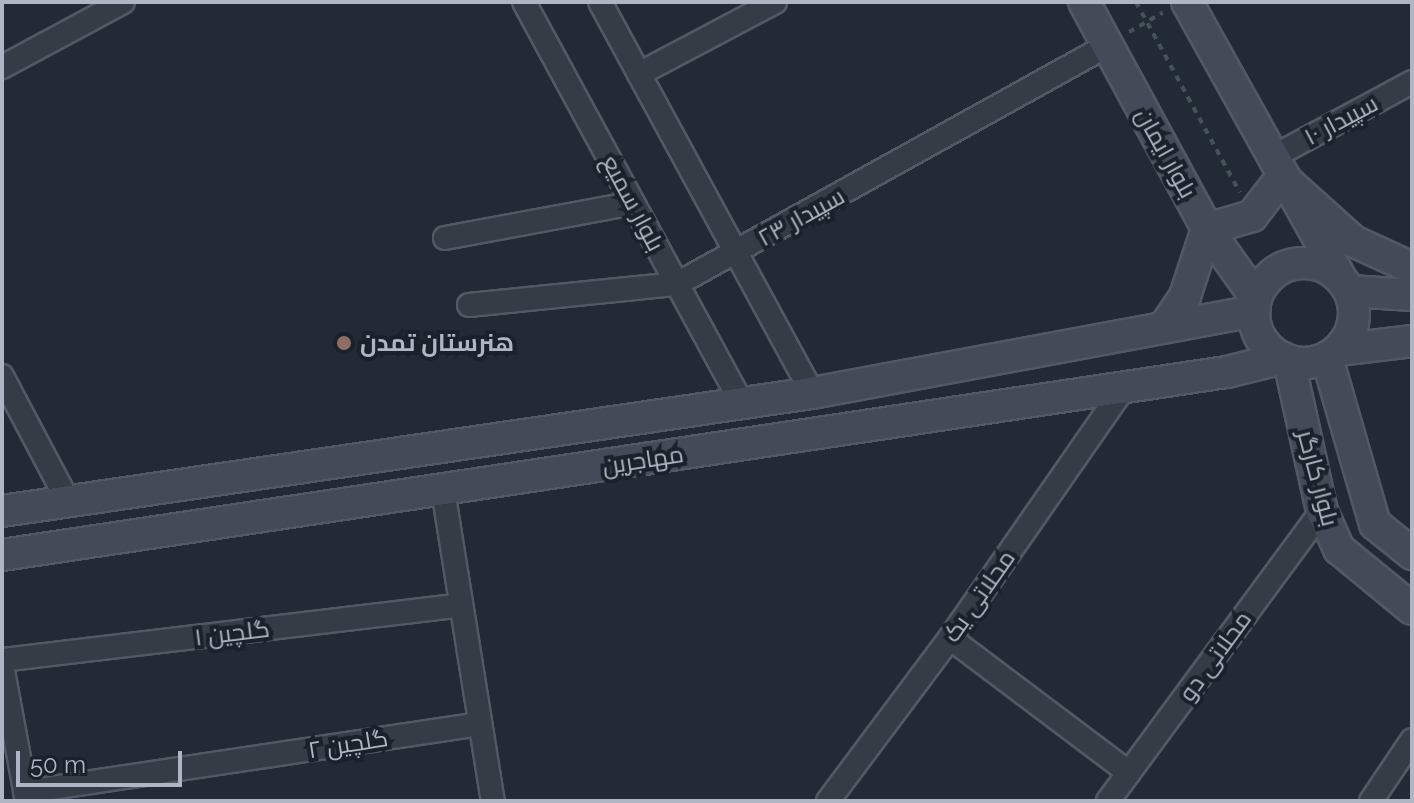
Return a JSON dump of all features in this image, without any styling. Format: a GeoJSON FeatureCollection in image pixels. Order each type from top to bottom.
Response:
{"type":"FeatureCollection","features":[{"type":"Feature","properties":{"kind":"main road","name":"بلوار ایمان"},"geometry":{"type":"LineString","coordinates":[[1084,2],[1207,229],[1255,305]]}},
{"type":"Feature","properties":{"kind":"main road"},"geometry":{"type":"LineString","coordinates":[[1177,5],[1346,285],[1352,328],[1333,354]]}},
{"type":"Feature","properties":{"kind":"main road"},"geometry":{"type":"LineString","coordinates":[[1165,326],[1190,285],[1207,229],[1252,216],[1276,168]]}},
{"type":"Feature","properties":{"kind":"main road"},"geometry":{"type":"LineString","coordinates":[[1276,168],[1353,241],[1412,268]]}},
{"type":"Feature","properties":{"kind":"main road"},"geometry":{"type":"LineString","coordinates":[[1412,295],[1346,285],[1320,265],[1293,264],[1270,276],[1255,305],[1259,337],[1286,360],[1412,341]]}},
{"type":"Feature","properties":{"kind":"main road","name":"مهاجرین"},"geometry":{"type":"LineString","coordinates":[[2,511],[812,393],[1165,326],[1255,305]]}},
{"type":"Feature","properties":{"kind":"main road","name":"بلوار کارگر"},"geometry":{"type":"LineString","coordinates":[[1333,354],[1375,524],[1412,554]]}},
{"type":"Feature","properties":{"kind":"main road","name":"مهاجرین"},"geometry":{"type":"LineString","coordinates":[[2,555],[1124,388],[1286,360]]}},
{"type":"Feature","properties":{"kind":"main road","name":"بلوار کارگر"},"geometry":{"type":"LineString","coordinates":[[1286,360],[1322,511],[1339,549],[1412,609]]}},
{"type":"Feature","properties":{"kind":"main road"},"geometry":{"type":"LineString","coordinates":[[227,478],[231,521]]}},
{"type":"Feature","properties":{"kind":"street"},"geometry":{"type":"LineString","coordinates":[[2,67],[123,2]]}},
{"type":"Feature","properties":{"kind":"street","name":"بلوار سمیع"},"geometry":{"type":"LineString","coordinates":[[524,2],[742,403]]}},
{"type":"Feature","properties":{"kind":"street"},"geometry":{"type":"LineString","coordinates":[[600,2],[812,393]]}},
{"type":"Feature","properties":{"kind":"street"},"geometry":{"type":"LineString","coordinates":[[639,74],[775,2]]}},
{"type":"Feature","properties":{"kind":"street","name":"سپیدار ۲۳"},"geometry":{"type":"LineString","coordinates":[[469,305],[677,284],[1107,46]]}},
{"type":"Feature","properties":{"kind":"street","name":"سپیدار ۱۰"},"geometry":{"type":"LineString","coordinates":[[1276,168],[1412,82]]}},
{"type":"Feature","properties":{"kind":"street"},"geometry":{"type":"LineString","coordinates":[[445,238],[633,203]]}},
{"type":"Feature","properties":{"kind":"street"},"geometry":{"type":"LineString","coordinates":[[2,376],[68,501]]}},
{"type":"Feature","properties":{"kind":"street","name":"محلاتی یک"},"geometry":{"type":"LineString","coordinates":[[828,801],[950,638],[1124,388]]}},
{"type":"Feature","properties":{"kind":"street"},"geometry":{"type":"LineString","coordinates":[[443,490],[493,801]]}},
{"type":"Feature","properties":{"kind":"street","name":"محلاتی دو"},"geometry":{"type":"LineString","coordinates":[[1108,801],[1322,511]]}},
{"type":"Feature","properties":{"kind":"street","name":"گلچین ۱"},"geometry":{"type":"LineString","coordinates":[[2,663],[461,605]]}},
{"type":"Feature","properties":{"kind":"street"},"geometry":{"type":"LineString","coordinates":[[950,638],[1129,773]]}},
{"type":"Feature","properties":{"kind":"street"},"geometry":{"type":"LineString","coordinates":[[2,663],[26,796]]}},
{"type":"Feature","properties":{"kind":"street","name":"گلچین ۲"},"geometry":{"type":"LineString","coordinates":[[26,796],[480,724]]}},
{"type":"Feature","properties":{"kind":"street"},"geometry":{"type":"LineString","coordinates":[[1371,801],[1412,740]]}},
{"type":"Feature","properties":{"kind":"path"},"geometry":{"type":"LineString","coordinates":[[1136,2],[1252,216]]}},
{"type":"Feature","properties":{"kind":"path"},"geometry":{"type":"LineString","coordinates":[[1107,46],[1177,5]]}},
{"type":"Feature","properties":{"kind":"place","name":"هنرستان تمدن"},"geometry":{"type":"Point","coordinates":[344,343]}}]}
